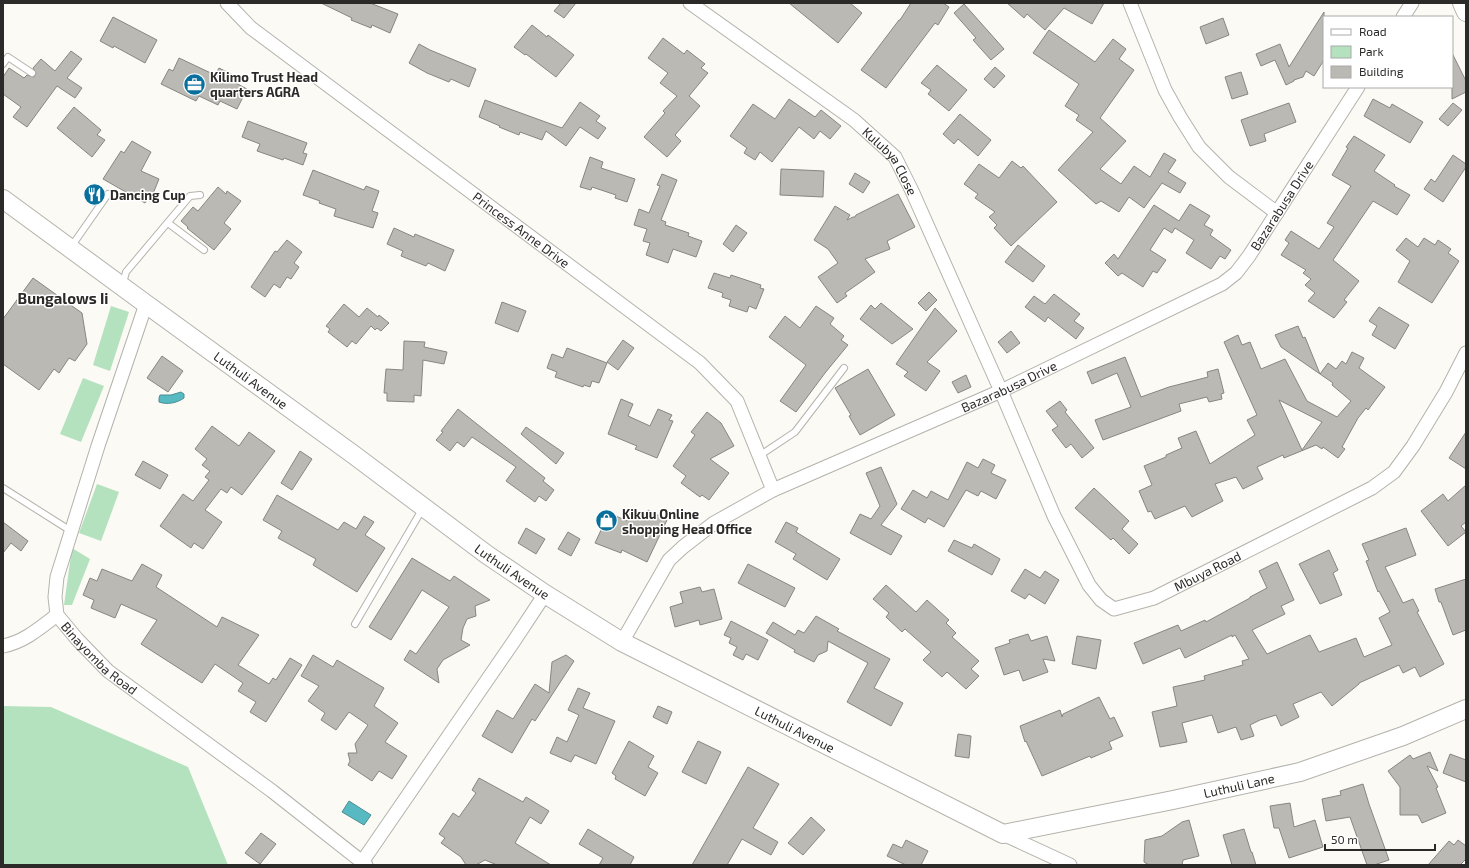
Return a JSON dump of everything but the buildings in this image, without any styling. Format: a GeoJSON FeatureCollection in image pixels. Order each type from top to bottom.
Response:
{"type":"FeatureCollection","features":[{"type":"Feature","properties":{"kind":"street","name":"Princess Anne Drive"},"geometry":{"type":"LineString","coordinates":[[227,3],[251,28],[700,363],[737,400],[773,490]]}},
{"type":"Feature","properties":{"kind":"street","name":"Kulubya Close"},"geometry":{"type":"LineString","coordinates":[[690,3],[854,120],[895,158],[912,191],[1001,391]]}},
{"type":"Feature","properties":{"kind":"street"},"geometry":{"type":"LineString","coordinates":[[1130,3],[1165,90],[1180,118],[1199,148],[1229,177],[1276,213]]}},
{"type":"Feature","properties":{"kind":"street"},"geometry":{"type":"LineString","coordinates":[[1404,16],[1412,3]]}},
{"type":"Feature","properties":{"kind":"street"},"geometry":{"type":"LineString","coordinates":[[1462,3],[1466,12]]}},
{"type":"Feature","properties":{"kind":"street","name":"Bazarabusa Drive"},"geometry":{"type":"LineString","coordinates":[[622,642],[669,560],[714,523],[773,490],[1001,391],[1222,284],[1236,272],[1249,256],[1357,88]]}},
{"type":"Feature","properties":{"kind":"street","name":"Luthuli Avenue"},"geometry":{"type":"LineString","coordinates":[[3,199],[354,455],[486,554],[545,594],[622,642],[1003,834],[1070,865]]}},
{"type":"Feature","properties":{"kind":"street","name":"Binayomba Road"},"geometry":{"type":"LineString","coordinates":[[146,304],[98,446],[56,582],[55,597],[57,615],[77,639],[108,671],[272,791],[364,863]]}},
{"type":"Feature","properties":{"kind":"street","name":"Mbuya Road"},"geometry":{"type":"LineString","coordinates":[[1001,391],[1054,516],[1089,585],[1101,600],[1114,609],[1154,598],[1372,488],[1394,472],[1446,392],[1466,353]]}},
{"type":"Feature","properties":{"kind":"street"},"geometry":{"type":"LineString","coordinates":[[364,863],[545,594]]}},
{"type":"Feature","properties":{"kind":"street"},"geometry":{"type":"LineString","coordinates":[[3,646],[14,644],[24,639],[57,615]]}},
{"type":"Feature","properties":{"kind":"street","name":"Luthuli Lane"},"geometry":{"type":"LineString","coordinates":[[1003,834],[1173,800],[1300,772],[1403,736],[1466,709]]}},
{"type":"Feature","properties":{"kind":"lane"},"geometry":{"type":"LineString","coordinates":[[3,64],[8,57],[32,73]]}},
{"type":"Feature","properties":{"kind":"lane"},"geometry":{"type":"LineString","coordinates":[[70,249],[108,194]]}},
{"type":"Feature","properties":{"kind":"lane"},"geometry":{"type":"LineString","coordinates":[[122,287],[126,272],[190,196],[200,195]]}},
{"type":"Feature","properties":{"kind":"lane"},"geometry":{"type":"LineString","coordinates":[[168,223],[204,250]]}},
{"type":"Feature","properties":{"kind":"lane"},"geometry":{"type":"LineString","coordinates":[[759,456],[795,432],[844,368]]}},
{"type":"Feature","properties":{"kind":"lane"},"geometry":{"type":"LineString","coordinates":[[3,488],[71,531]]}},
{"type":"Feature","properties":{"kind":"lane"},"geometry":{"type":"LineString","coordinates":[[355,624],[423,508]]}},
{"type":"Feature","properties":{"kind":"green space"},"geometry":{"type":"Polygon","coordinates":[[[111,306],[129,312],[110,371],[93,365],[111,306]]]}},
{"type":"Feature","properties":{"kind":"green space"},"geometry":{"type":"Polygon","coordinates":[[[83,378],[104,386],[81,442],[60,434],[83,378]]]}},
{"type":"Feature","properties":{"kind":"green space"},"geometry":{"type":"Polygon","coordinates":[[[97,484],[119,492],[101,541],[79,533],[97,484]]]}},
{"type":"Feature","properties":{"kind":"green space"},"geometry":{"type":"Polygon","coordinates":[[[72,548],[90,559],[72,605],[64,605],[72,548]]]}},
{"type":"Feature","properties":{"kind":"green space"},"geometry":{"type":"Polygon","coordinates":[[[3,706],[51,707],[188,767],[228,865],[3,865],[3,706]]]}},
{"type":"Feature","properties":{"kind":"water"},"geometry":{"type":"Polygon","coordinates":[[[181,392],[184,394],[184,398],[178,401],[172,403],[159,402],[160,395],[171,395],[181,392]]]}},
{"type":"Feature","properties":{"kind":"water"},"geometry":{"type":"Polygon","coordinates":[[[349,801],[371,815],[364,825],[342,812],[349,801]]]}},
{"type":"Feature","properties":{"kind":"place","name":"Kilimo Trust Head quarters AGRA"},"geometry":{"type":"Point","coordinates":[195,84]}},
{"type":"Feature","properties":{"kind":"place","name":"Dancing Cup"},"geometry":{"type":"Point","coordinates":[94,195]}},
{"type":"Feature","properties":{"kind":"place","name":"Kikuu Online shopping Head Office"},"geometry":{"type":"Point","coordinates":[607,521]}},
{"type":"Feature","properties":{"kind":"district","name":"Bungalows Ii"},"geometry":{"type":"Point","coordinates":[63,299]}}]}
